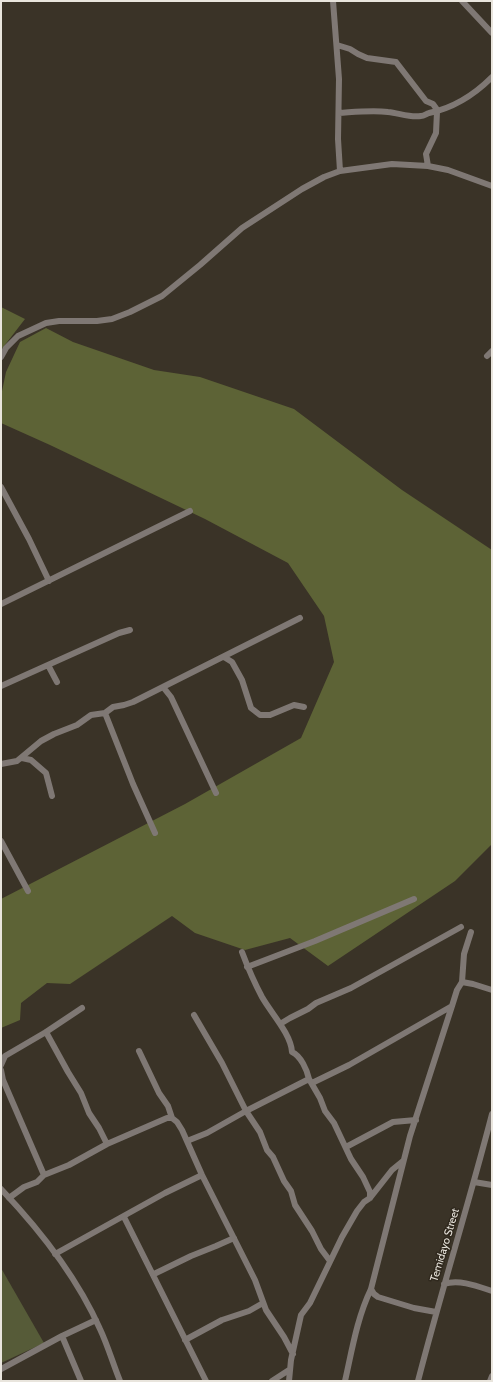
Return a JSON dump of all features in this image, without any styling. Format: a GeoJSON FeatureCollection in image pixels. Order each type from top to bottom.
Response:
{"type":"FeatureCollection","features":[{"type":"Feature","properties":{"kind":"street"},"geometry":{"type":"LineString","coordinates":[[333,1],[339,79],[338,139],[340,171]]}},
{"type":"Feature","properties":{"kind":"street"},"geometry":{"type":"LineString","coordinates":[[462,1],[492,33]]}},
{"type":"Feature","properties":{"kind":"street"},"geometry":{"type":"LineString","coordinates":[[337,45],[350,49],[366,58],[396,62],[426,101],[433,104],[438,112],[436,133],[426,154],[428,166]]}},
{"type":"Feature","properties":{"kind":"street"},"geometry":{"type":"LineString","coordinates":[[339,113],[388,112],[416,117],[423,116],[438,112],[462,100],[476,91],[492,77]]}},
{"type":"Feature","properties":{"kind":"street"},"geometry":{"type":"LineString","coordinates":[[1,357],[6,348],[18,336],[46,323],[59,321],[97,321],[112,318],[130,312],[162,296],[190,274],[242,228],[302,188],[340,171],[392,164],[428,166],[448,170],[492,186]]}},
{"type":"Feature","properties":{"kind":"street"},"geometry":{"type":"LineString","coordinates":[[487,356],[492,351]]}},
{"type":"Feature","properties":{"kind":"street"},"geometry":{"type":"LineString","coordinates":[[1,487],[30,540],[49,581]]}},
{"type":"Feature","properties":{"kind":"street"},"geometry":{"type":"LineString","coordinates":[[1,604],[190,512]]}},
{"type":"Feature","properties":{"kind":"street"},"geometry":{"type":"LineString","coordinates":[[1,764],[22,758],[33,747],[54,734],[77,725],[91,714],[105,713],[113,707],[124,705],[224,657],[300,618]]}},
{"type":"Feature","properties":{"kind":"street"},"geometry":{"type":"LineString","coordinates":[[1,686],[119,633],[130,630]]}},
{"type":"Feature","properties":{"kind":"street"},"geometry":{"type":"LineString","coordinates":[[224,657],[232,662],[242,680],[251,708],[260,715],[270,716],[294,705],[304,707]]}},
{"type":"Feature","properties":{"kind":"street"},"geometry":{"type":"LineString","coordinates":[[48,665],[57,682]]}},
{"type":"Feature","properties":{"kind":"street"},"geometry":{"type":"LineString","coordinates":[[163,687],[171,696],[216,793]]}},
{"type":"Feature","properties":{"kind":"street"},"geometry":{"type":"LineString","coordinates":[[105,713],[133,784],[155,833]]}},
{"type":"Feature","properties":{"kind":"street"},"geometry":{"type":"LineString","coordinates":[[22,758],[31,760],[46,773],[52,796]]}},
{"type":"Feature","properties":{"kind":"street"},"geometry":{"type":"LineString","coordinates":[[1,841],[28,891]]}},
{"type":"Feature","properties":{"kind":"street"},"geometry":{"type":"LineString","coordinates":[[247,967],[315,941],[414,899]]}},
{"type":"Feature","properties":{"kind":"street"},"geometry":{"type":"LineString","coordinates":[[280,1024],[316,1003],[351,988],[460,927]]}},
{"type":"Feature","properties":{"kind":"street"},"geometry":{"type":"LineString","coordinates":[[345,1381],[356,1330],[366,1301],[372,1289],[375,1270],[390,1221],[403,1161],[457,990],[462,982],[464,954],[471,932]]}},
{"type":"Feature","properties":{"kind":"street"},"geometry":{"type":"LineString","coordinates":[[242,952],[251,977],[263,999],[280,1024],[290,1044],[292,1052],[296,1054],[303,1064],[325,1111],[334,1123],[368,1188],[370,1198]]}},
{"type":"Feature","properties":{"kind":"street"},"geometry":{"type":"LineString","coordinates":[[462,982],[492,990]]}},
{"type":"Feature","properties":{"kind":"street"},"geometry":{"type":"LineString","coordinates":[[187,1141],[207,1133],[246,1111],[310,1081],[349,1065],[452,1006]]}},
{"type":"Feature","properties":{"kind":"street"},"geometry":{"type":"LineString","coordinates":[[1,1065],[4,1056],[46,1032],[82,1008]]}},
{"type":"Feature","properties":{"kind":"street"},"geometry":{"type":"LineString","coordinates":[[194,1015],[222,1063],[246,1111],[260,1132],[267,1150],[291,1191],[295,1204],[330,1261]]}},
{"type":"Feature","properties":{"kind":"street"},"geometry":{"type":"LineString","coordinates":[[46,1032],[81,1093],[89,1113],[107,1144]]}},
{"type":"Feature","properties":{"kind":"street"},"geometry":{"type":"LineString","coordinates":[[139,1051],[159,1093],[168,1106],[172,1118],[177,1122],[187,1141],[202,1175],[255,1280],[266,1310],[284,1337],[293,1354]]}},
{"type":"Feature","properties":{"kind":"street"},"geometry":{"type":"LineString","coordinates":[[1,1070],[3,1080],[44,1175]]}},
{"type":"Feature","properties":{"kind":"street","name":"Temidayo Street"},"geometry":{"type":"LineString","coordinates":[[418,1381],[492,1114]]}},
{"type":"Feature","properties":{"kind":"street"},"geometry":{"type":"LineString","coordinates":[[9,1198],[19,1190],[36,1182],[44,1175],[69,1165],[107,1144],[167,1118],[172,1118]]}},
{"type":"Feature","properties":{"kind":"street"},"geometry":{"type":"LineString","coordinates":[[346,1147],[393,1122],[416,1120]]}},
{"type":"Feature","properties":{"kind":"street"},"geometry":{"type":"LineString","coordinates":[[289,1381],[289,1370],[302,1315],[310,1303],[342,1237],[364,1202],[370,1198],[392,1170],[403,1161]]}},
{"type":"Feature","properties":{"kind":"street"},"geometry":{"type":"LineString","coordinates":[[55,1254],[202,1175]]}},
{"type":"Feature","properties":{"kind":"street"},"geometry":{"type":"LineString","coordinates":[[474,1182],[492,1185]]}},
{"type":"Feature","properties":{"kind":"street"},"geometry":{"type":"LineString","coordinates":[[1,1189],[23,1213],[82,1292],[100,1329],[120,1381]]}},
{"type":"Feature","properties":{"kind":"street"},"geometry":{"type":"LineString","coordinates":[[124,1217],[154,1274],[206,1381]]}},
{"type":"Feature","properties":{"kind":"street"},"geometry":{"type":"LineString","coordinates":[[154,1274],[191,1256],[234,1238]]}},
{"type":"Feature","properties":{"kind":"street"},"geometry":{"type":"LineString","coordinates":[[444,1284],[455,1282],[492,1291]]}},
{"type":"Feature","properties":{"kind":"street"},"geometry":{"type":"LineString","coordinates":[[372,1289],[374,1294],[378,1297],[414,1308],[436,1312]]}},
{"type":"Feature","properties":{"kind":"street"},"geometry":{"type":"LineString","coordinates":[[185,1340],[222,1320],[249,1311],[264,1303]]}},
{"type":"Feature","properties":{"kind":"street"},"geometry":{"type":"LineString","coordinates":[[1,1369],[62,1336],[96,1320]]}},
{"type":"Feature","properties":{"kind":"street"},"geometry":{"type":"LineString","coordinates":[[62,1336],[81,1381]]}},
{"type":"Feature","properties":{"kind":"street"},"geometry":{"type":"LineString","coordinates":[[272,1381],[289,1370]]}},
{"type":"Feature","properties":{"kind":"street"},"geometry":{"type":"LineString","coordinates":[[490,1381],[492,1376]]}},
{"type":"Feature","properties":{"kind":"green space"},"geometry":{"type":"Polygon","coordinates":[[[1,307],[25,319],[1,350],[1,307]]]}},
{"type":"Feature","properties":{"kind":"green space"},"geometry":{"type":"Polygon","coordinates":[[[46,328],[73,342],[154,370],[200,377],[294,409],[402,490],[492,550],[492,844],[455,881],[328,966],[290,938],[245,950],[195,933],[172,916],[70,984],[47,983],[21,1003],[20,1020],[1,1028],[1,899],[185,804],[301,738],[334,662],[324,616],[288,563],[205,519],[1,423],[1,396],[6,372],[20,342],[46,328]]]}},
{"type":"Feature","properties":{"kind":"green space"},"geometry":{"type":"Polygon","coordinates":[[[1,1268],[44,1343],[1,1363],[1,1268]]]}}]}
